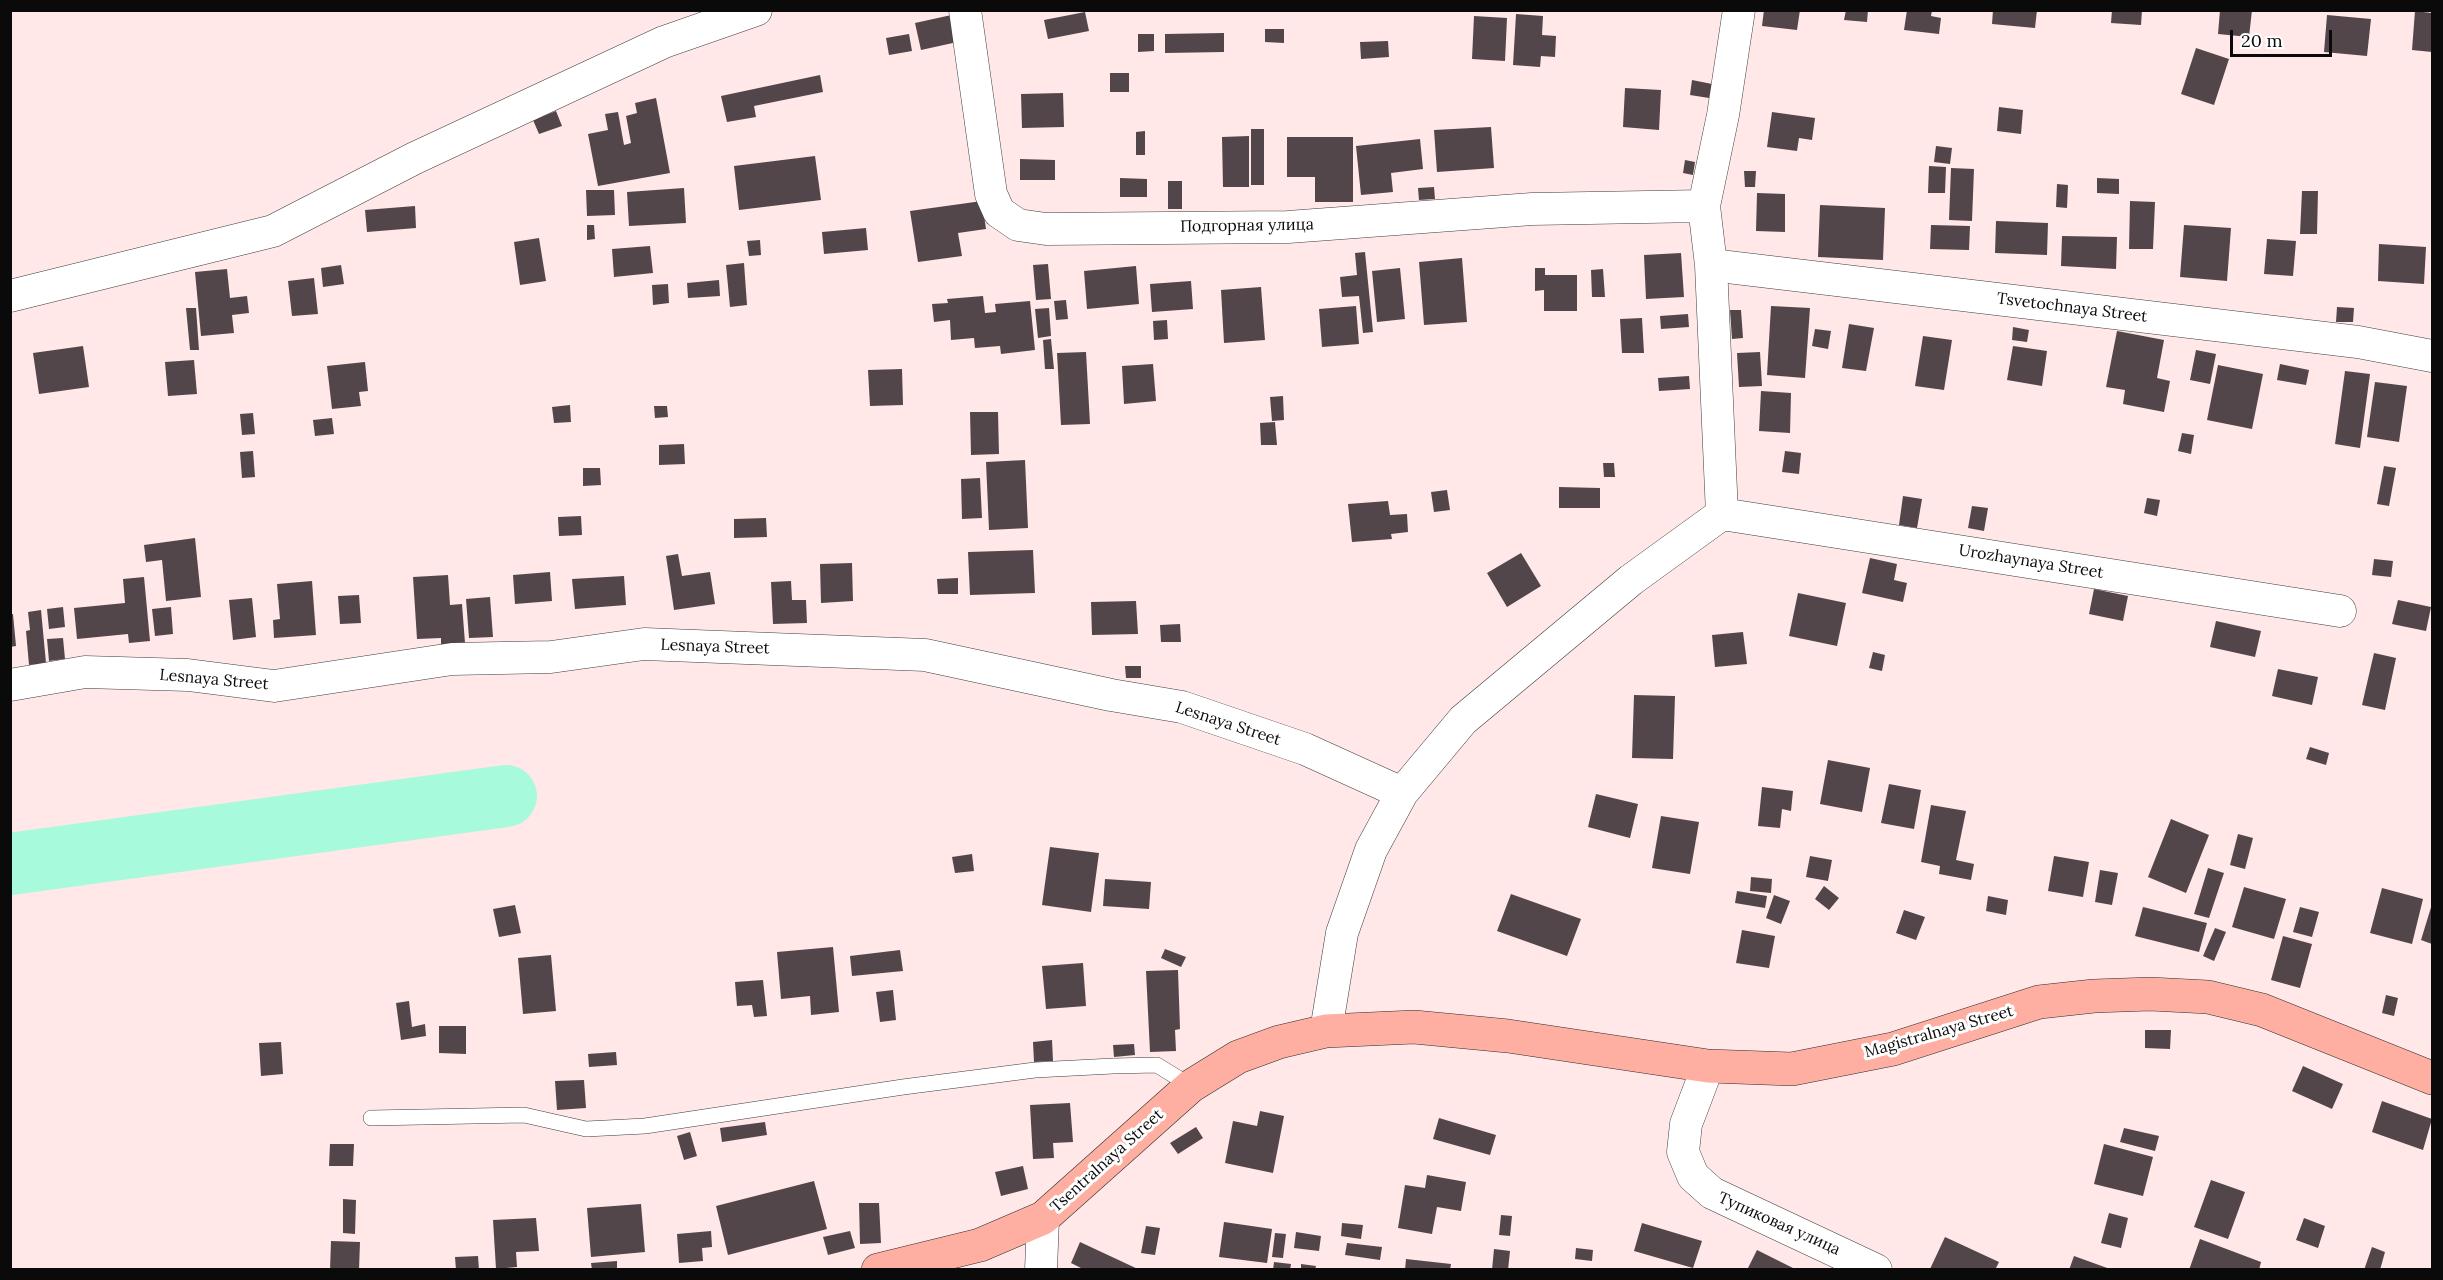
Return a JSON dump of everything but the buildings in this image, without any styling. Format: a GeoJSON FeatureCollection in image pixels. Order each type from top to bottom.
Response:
{"type":"FeatureCollection","features":[{"type":"Feature","properties":{"kind":"street"},"geometry":{"type":"LineString","coordinates":[[10,296],[273,231],[415,158],[664,42],[756,10]]}},
{"type":"Feature","properties":{"kind":"street","name":"Подгорная улица"},"geometry":{"type":"LineString","coordinates":[[965,10],[992,194],[999,212],[1018,225],[1046,229],[1288,227],[1532,209],[1704,206]]}},
{"type":"Feature","properties":{"kind":"street"},"geometry":{"type":"LineString","coordinates":[[1326,1031],[1342,933],[1371,850],[1402,793],[1463,720],[1631,580],[1722,514],[1712,265],[1704,206],[1723,115],[1739,10]]}},
{"type":"Feature","properties":{"kind":"street","name":"Tsvetochnaya Street"},"geometry":{"type":"LineString","coordinates":[[1712,265],[2358,342],[2433,356]]}},
{"type":"Feature","properties":{"kind":"street","name":"Urozhaynaya Street"},"geometry":{"type":"LineString","coordinates":[[1722,514],[2340,611]]}},
{"type":"Feature","properties":{"kind":"street","name":"Lesnaya Street"},"geometry":{"type":"LineString","coordinates":[[10,685],[85,672],[188,675],[274,686],[452,659],[551,657],[644,644],[925,655],[1111,695],[1182,707],[1305,749],[1402,793]]}},
{"type":"Feature","properties":{"kind":"street","name":"Magistralnaya Street"},"geometry":{"type":"LineString","coordinates":[[1326,1031],[1425,1028],[1508,1036],[1708,1066],[1792,1069],[1893,1049],[2039,1002],[2094,996],[2150,994],[2208,997],[2262,1010],[2433,1078]]}},
{"type":"Feature","properties":{"kind":"street","name":"Tsentralnaya Street"},"geometry":{"type":"LineString","coordinates":[[878,1269],[981,1245],[1043,1218],[1191,1086],[1238,1057],[1279,1042],[1326,1031]]}},
{"type":"Feature","properties":{"kind":"street","name":"Тупиковая улица"},"geometry":{"type":"LineString","coordinates":[[1708,1066],[1686,1124],[1683,1152],[1693,1176],[1712,1193],[1863,1266]]}},
{"type":"Feature","properties":{"kind":"street"},"geometry":{"type":"LineString","coordinates":[[1041,1269],[1043,1218]]}},
{"type":"Feature","properties":{"kind":"lane"},"geometry":{"type":"LineString","coordinates":[[371,1118],[524,1115],[586,1128],[645,1126],[903,1087],[1035,1070],[1113,1066],[1158,1065],[1191,1086]]}},
{"type":"Feature","properties":{"kind":"waterway"},"geometry":{"type":"LineString","coordinates":[[10,864],[506,796]]}}]}
